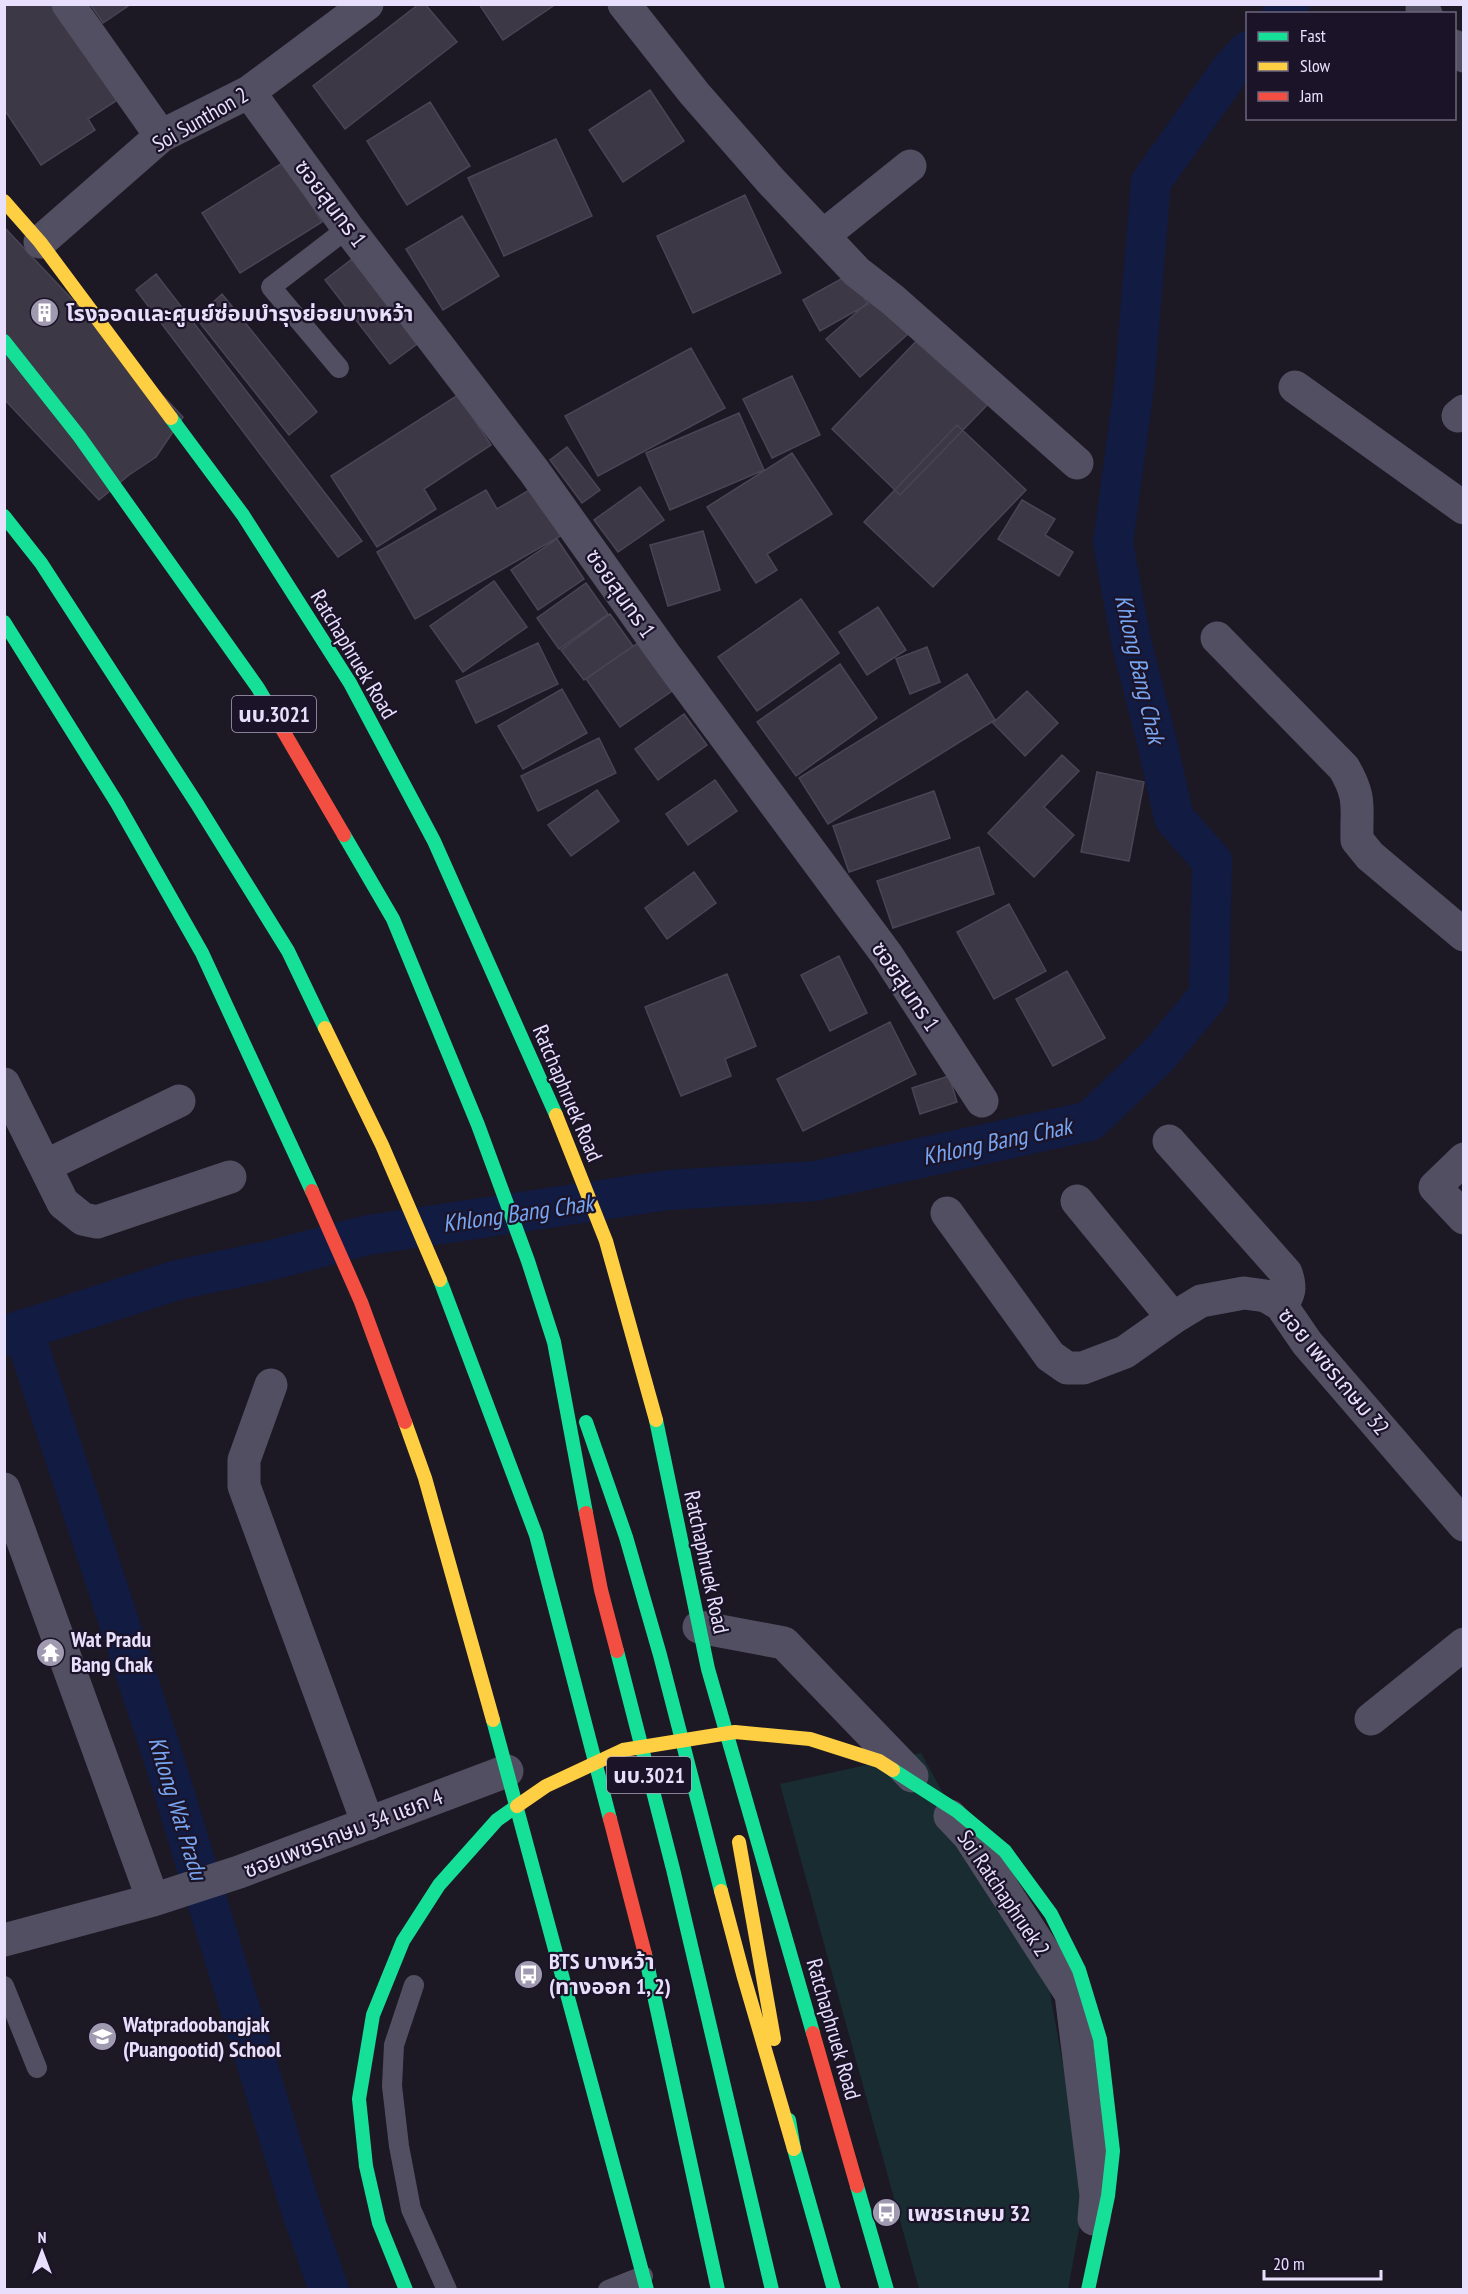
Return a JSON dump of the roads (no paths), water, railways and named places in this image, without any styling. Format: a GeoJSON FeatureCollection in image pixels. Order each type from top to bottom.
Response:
{"type":"FeatureCollection","features":[{"type":"Feature","properties":{"kind":"main road","name":"Ratchaphruek Road"},"geometry":{"type":"LineString","coordinates":[[4,201],[40,242],[243,515],[350,683],[434,841],[552,1105],[606,1241],[657,1422],[708,1669],[887,2289]]}},
{"type":"Feature","properties":{"kind":"main road","name":"นบ.3021"},"geometry":{"type":"LineString","coordinates":[[4,341],[79,436],[258,688],[393,919],[478,1125],[528,1261],[554,1342],[601,1590],[676,1880],[772,2289]]}},
{"type":"Feature","properties":{"kind":"main road","name":"นบ.3021"},"geometry":{"type":"LineString","coordinates":[[4,516],[48,573],[197,804],[288,951],[382,1145],[441,1282],[536,1535],[653,1984],[718,2289]]}},
{"type":"Feature","properties":{"kind":"main road"},"geometry":{"type":"LineString","coordinates":[[4,622],[117,803],[202,953],[361,1302],[425,1478],[507,1771],[645,2283]]}},
{"type":"Feature","properties":{"kind":"main road"},"geometry":{"type":"LineString","coordinates":[[554,1342],[580,1407],[626,1537],[651,1623],[743,1974],[834,2289]]}},
{"type":"Feature","properties":{"kind":"main road"},"geometry":{"type":"LineString","coordinates":[[708,1669],[733,1806]]}},
{"type":"Feature","properties":{"kind":"main road"},"geometry":{"type":"LineString","coordinates":[[406,2289],[379,2223],[366,2166],[359,2099],[373,2015],[403,1941],[440,1885],[497,1820],[546,1786],[623,1750],[735,1732],[810,1739],[879,1761],[957,1811],[1005,1851],[1051,1914],[1079,1970],[1100,2039],[1109,2108],[1113,2151],[1108,2196],[1087,2289]]}},
{"type":"Feature","properties":{"kind":"main road"},"geometry":{"type":"LineString","coordinates":[[737,1828],[794,2149]]}},
{"type":"Feature","properties":{"kind":"street"},"geometry":{"type":"LineString","coordinates":[[68,4],[161,136]]}},
{"type":"Feature","properties":{"kind":"street","name":"Soi Sunthon 2"},"geometry":{"type":"LineString","coordinates":[[40,242],[161,136],[249,92],[367,4]]}},
{"type":"Feature","properties":{"kind":"street"},"geometry":{"type":"LineString","coordinates":[[624,4],[702,102],[770,180],[857,272],[1077,463]]}},
{"type":"Feature","properties":{"kind":"street","name":"ซอยสุนทร 1"},"geometry":{"type":"LineString","coordinates":[[249,92],[348,228],[534,471],[665,655],[887,955],[982,1101]]}},
{"type":"Feature","properties":{"kind":"street"},"geometry":{"type":"LineString","coordinates":[[824,235],[910,166]]}},
{"type":"Feature","properties":{"kind":"street"},"geometry":{"type":"LineString","coordinates":[[1295,387],[1464,508]]}},
{"type":"Feature","properties":{"kind":"street"},"geometry":{"type":"LineString","coordinates":[[1217,638],[1344,768],[1353,782],[1359,803],[1357,840],[1370,856],[1464,935]]}},
{"type":"Feature","properties":{"kind":"street"},"geometry":{"type":"LineString","coordinates":[[4,1084],[63,1203],[83,1219],[97,1222],[230,1177]]}},
{"type":"Feature","properties":{"kind":"street"},"geometry":{"type":"LineString","coordinates":[[45,1166],[179,1101]]}},
{"type":"Feature","properties":{"kind":"street"},"geometry":{"type":"LineString","coordinates":[[1169,1141],[1286,1273],[1290,1284],[1289,1295],[1281,1305]]}},
{"type":"Feature","properties":{"kind":"street"},"geometry":{"type":"LineString","coordinates":[[1464,1159],[1435,1187],[1464,1218]]}},
{"type":"Feature","properties":{"kind":"street"},"geometry":{"type":"LineString","coordinates":[[1077,1201],[1173,1318]]}},
{"type":"Feature","properties":{"kind":"street","name":"ซอย เพชรเกษม 32"},"geometry":{"type":"LineString","coordinates":[[947,1213],[1050,1356],[1067,1368],[1083,1368],[1125,1352],[1201,1301],[1244,1293],[1266,1296],[1281,1305],[1307,1343],[1464,1525]]}},
{"type":"Feature","properties":{"kind":"street"},"geometry":{"type":"LineString","coordinates":[[272,1385],[244,1460],[244,1486],[368,1824]]}},
{"type":"Feature","properties":{"kind":"street"},"geometry":{"type":"LineString","coordinates":[[4,1488],[162,1897]]}},
{"type":"Feature","properties":{"kind":"street","name":"Soi Ratchaphruek 2"},"geometry":{"type":"LineString","coordinates":[[699,1627],[784,1643],[969,1836],[1071,1994],[1096,2195],[1087,2289]]}},
{"type":"Feature","properties":{"kind":"street"},"geometry":{"type":"LineString","coordinates":[[1371,1719],[1464,1644]]}},
{"type":"Feature","properties":{"kind":"street","name":"ซอยเพชรเกษม 34 แยก 4"},"geometry":{"type":"LineString","coordinates":[[4,1940],[162,1897],[239,1872],[507,1771]]}},
{"type":"Feature","properties":{"kind":"lane"},"geometry":{"type":"LineString","coordinates":[[339,368],[272,286],[348,228]]}},
{"type":"Feature","properties":{"kind":"lane"},"geometry":{"type":"LineString","coordinates":[[414,1984],[394,2045],[392,2086],[399,2146],[411,2209],[447,2289]]}},
{"type":"Feature","properties":{"kind":"lane"},"geometry":{"type":"LineString","coordinates":[[4,1986],[37,2068]]}},
{"type":"Feature","properties":{"kind":"lane"},"geometry":{"type":"LineString","coordinates":[[608,2289],[645,2283]]}},
{"type":"Feature","properties":{"kind":"waterway","name":"Khlong Bang Chak"},"geometry":{"type":"LineString","coordinates":[[1284,12],[1290,4]]}},
{"type":"Feature","properties":{"kind":"waterway","name":"Khlong Bang Chak"},"geometry":{"type":"LineString","coordinates":[[4,1336],[177,1280],[268,1261],[368,1235],[668,1190],[815,1181],[1090,1121],[1159,1055],[1209,995],[1212,861],[1174,818],[1131,641],[1113,543],[1134,388],[1151,182],[1229,72],[1246,53]]}},
{"type":"Feature","properties":{"kind":"waterway","name":"Khlong Wat Pradu"},"geometry":{"type":"LineString","coordinates":[[23,1329],[166,1766],[301,2209],[329,2290]]}},
{"type":"Feature","properties":{"kind":"place","name":"โรงจอดและศูนย์ซ่อมบำรุงย่อยบางหว้า"},"geometry":{"type":"Point","coordinates":[45,313]}},
{"type":"Feature","properties":{"kind":"place","name":"Wat Pradu Bang Chak"},"geometry":{"type":"Point","coordinates":[50,1652]}},
{"type":"Feature","properties":{"kind":"place","name":"BTS บางหว้า (ทางออก 1, 2)"},"geometry":{"type":"Point","coordinates":[528,1974]}},
{"type":"Feature","properties":{"kind":"place","name":"Watpradoobangjak (Puangootid) School"},"geometry":{"type":"Point","coordinates":[102,2037]}},
{"type":"Feature","properties":{"kind":"place","name":"เพชรเกษม 32"},"geometry":{"type":"Point","coordinates":[886,2213]}}]}
